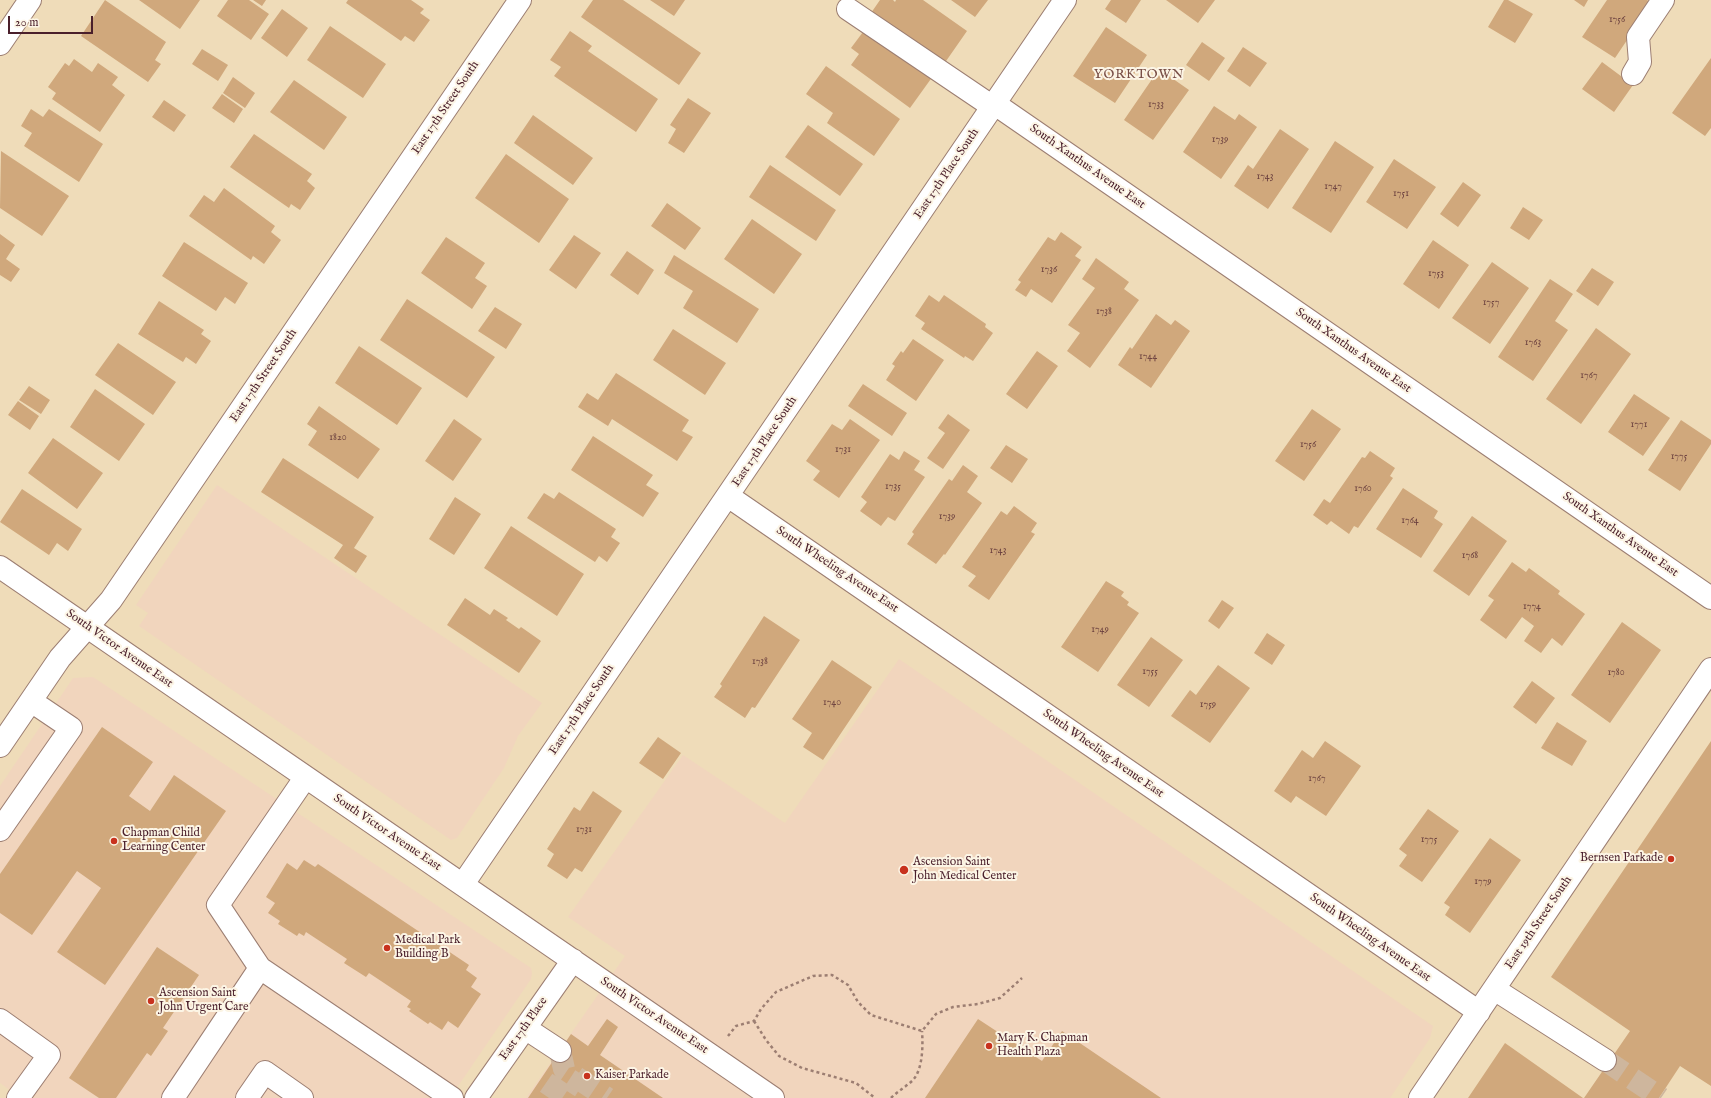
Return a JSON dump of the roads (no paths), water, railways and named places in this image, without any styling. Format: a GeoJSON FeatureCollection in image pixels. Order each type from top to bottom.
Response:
{"type":"FeatureCollection","features":[{"type":"Feature","properties":{"kind":"street"},"geometry":{"type":"LineString","coordinates":[[0,44],[30,0]]}},
{"type":"Feature","properties":{"kind":"street","name":"East 17th Street South"},"geometry":{"type":"LineString","coordinates":[[0,746],[60,658],[111,600],[520,0]]}},
{"type":"Feature","properties":{"kind":"street","name":"East 17th Place South"},"geometry":{"type":"LineString","coordinates":[[463,884],[1065,0]]}},
{"type":"Feature","properties":{"kind":"street"},"geometry":{"type":"LineString","coordinates":[[1633,74],[1640,62],[1638,37],[1663,0]]}},
{"type":"Feature","properties":{"kind":"street","name":"South Xanthus Avenue East"},"geometry":{"type":"LineString","coordinates":[[848,9],[994,106],[1711,598]]}},
{"type":"Feature","properties":{"kind":"street","name":"South Wheeling Avenue East"},"geometry":{"type":"LineString","coordinates":[[728,496],[1479,1012]]}},
{"type":"Feature","properties":{"kind":"street","name":"South Victor Avenue East"},"geometry":{"type":"LineString","coordinates":[[0,567],[305,778],[463,884],[773,1098]]}},
{"type":"Feature","properties":{"kind":"street","name":"East 19th Street South"},"geometry":{"type":"LineString","coordinates":[[1420,1098],[1711,669]]}},
{"type":"Feature","properties":{"kind":"street"},"geometry":{"type":"LineString","coordinates":[[0,830],[71,728],[31,700]]}},
{"type":"Feature","properties":{"kind":"street"},"geometry":{"type":"LineString","coordinates":[[305,778],[218,905],[260,968],[452,1098]]}},
{"type":"Feature","properties":{"kind":"street","name":"East 17th Place"},"geometry":{"type":"LineString","coordinates":[[476,1098],[573,960]]}},
{"type":"Feature","properties":{"kind":"street"},"geometry":{"type":"LineString","coordinates":[[173,1098],[260,968]]}},
{"type":"Feature","properties":{"kind":"street"},"geometry":{"type":"LineString","coordinates":[[1494,989],[1605,1060]]}},
{"type":"Feature","properties":{"kind":"street"},"geometry":{"type":"LineString","coordinates":[[0,1020],[49,1055],[18,1098]]}},
{"type":"Feature","properties":{"kind":"street"},"geometry":{"type":"LineString","coordinates":[[525,1028],[560,1051]]}},
{"type":"Feature","properties":{"kind":"street"},"geometry":{"type":"LineString","coordinates":[[247,1098],[264,1072],[302,1098]]}},
{"type":"Feature","properties":{"kind":"tunnel"},"geometry":{"type":"LineString","coordinates":[[560,1051],[564,1069],[607,1098]]}},
{"type":"Feature","properties":{"kind":"tunnel"},"geometry":{"type":"LineString","coordinates":[[1605,1060],[1661,1098]]}},
{"type":"Feature","properties":{"kind":"tunnel"},"geometry":{"type":"LineString","coordinates":[[549,1098],[564,1076],[581,1087]]}},
{"type":"Feature","properties":{"kind":"place","name":"Chapman Child Learning Center"},"geometry":{"type":"Point","coordinates":[114,841]}},
{"type":"Feature","properties":{"kind":"place","name":"Bernsen Parkade"},"geometry":{"type":"Point","coordinates":[1671,859]}},
{"type":"Feature","properties":{"kind":"place","name":"Ascension Saint John Medical Center"},"geometry":{"type":"Point","coordinates":[904,870]}},
{"type":"Feature","properties":{"kind":"place","name":"Medical Park Building B"},"geometry":{"type":"Point","coordinates":[387,948]}},
{"type":"Feature","properties":{"kind":"place","name":"Ascension Saint John Urgent Care"},"geometry":{"type":"Point","coordinates":[151,1001]}},
{"type":"Feature","properties":{"kind":"place","name":"Mary K. Chapman Health Plaza"},"geometry":{"type":"Point","coordinates":[989,1046]}},
{"type":"Feature","properties":{"kind":"place","name":"Kaiser Parkade"},"geometry":{"type":"Point","coordinates":[587,1076]}},
{"type":"Feature","properties":{"kind":"district","name":"YORKTOWN"},"geometry":{"type":"Point","coordinates":[1139,75]}}]}
